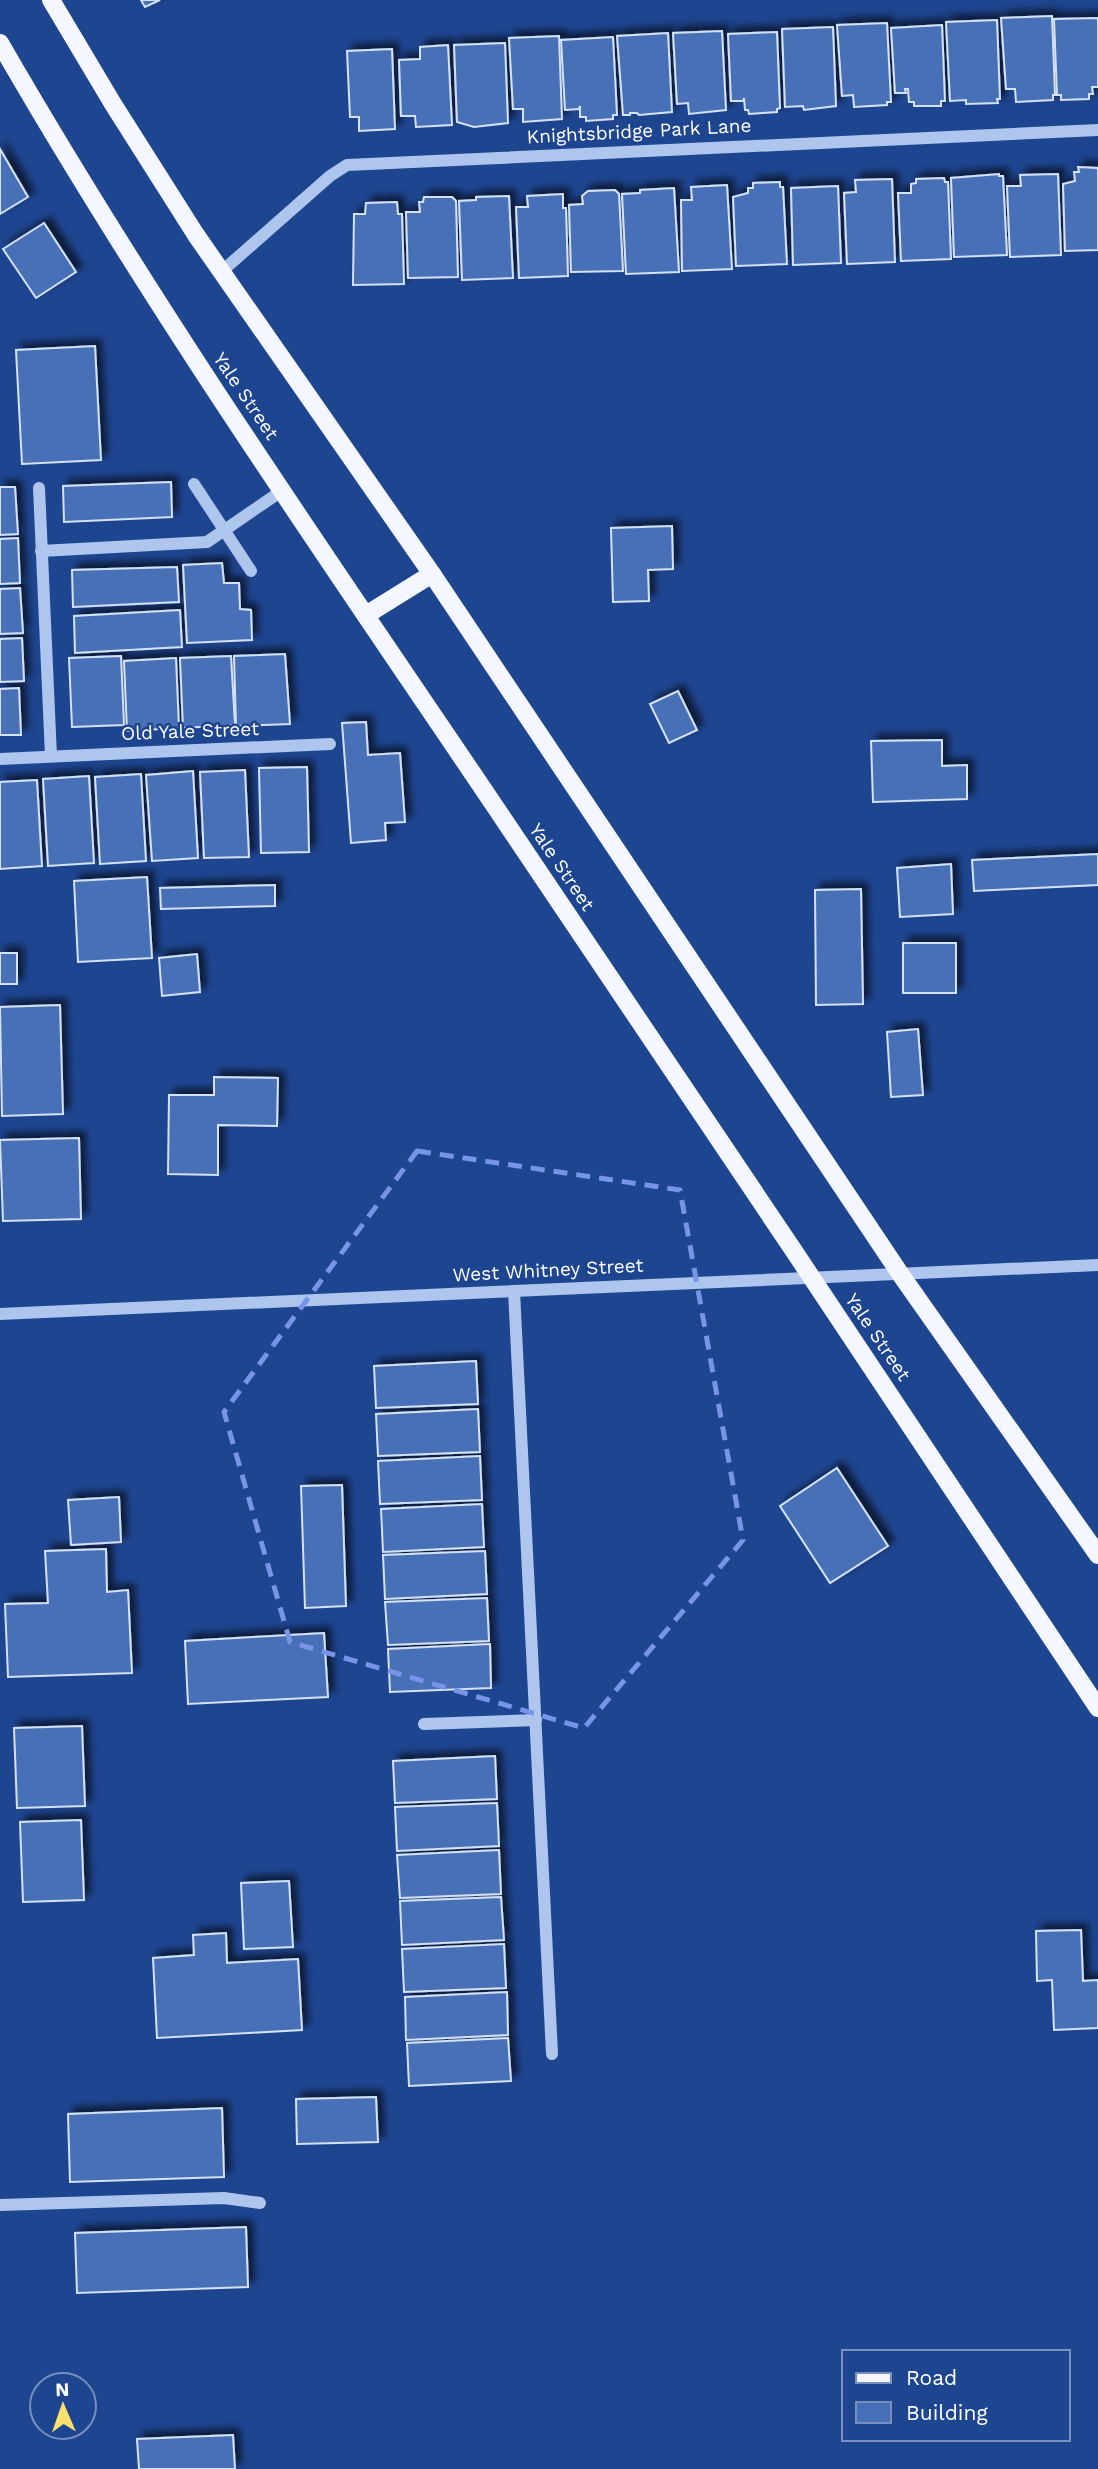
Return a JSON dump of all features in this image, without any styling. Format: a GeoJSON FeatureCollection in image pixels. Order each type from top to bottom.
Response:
{"type":"FeatureCollection","features":[{"type":"Feature","properties":{"kind":"main road"},"geometry":{"type":"LineString","coordinates":[[51,0],[113,104],[221,272],[432,574],[901,1275],[1098,1555]]}},
{"type":"Feature","properties":{"kind":"main road","name":"Yale Street"},"geometry":{"type":"LineString","coordinates":[[0,43],[126,254],[1098,1707]]}},
{"type":"Feature","properties":{"kind":"main road"},"geometry":{"type":"LineString","coordinates":[[366,615],[432,574]]}},
{"type":"Feature","properties":{"kind":"street","name":"Knightsbridge Park Lane"},"geometry":{"type":"LineString","coordinates":[[221,272],[330,176],[347,165],[1098,130]]}},
{"type":"Feature","properties":{"kind":"street"},"geometry":{"type":"LineString","coordinates":[[194,484],[251,571]]}},
{"type":"Feature","properties":{"kind":"street"},"geometry":{"type":"LineString","coordinates":[[38,488],[51,756]]}},
{"type":"Feature","properties":{"kind":"street"},"geometry":{"type":"LineString","coordinates":[[41,551],[206,542],[283,489]]}},
{"type":"Feature","properties":{"kind":"street","name":"Old Yale Street"},"geometry":{"type":"LineString","coordinates":[[0,758],[330,744]]}},
{"type":"Feature","properties":{"kind":"street","name":"West Whitney Street"},"geometry":{"type":"LineString","coordinates":[[0,1314],[1098,1265]]}},
{"type":"Feature","properties":{"kind":"street"},"geometry":{"type":"LineString","coordinates":[[514,1291],[552,2054]]}},
{"type":"Feature","properties":{"kind":"street"},"geometry":{"type":"LineString","coordinates":[[424,1724],[536,1720]]}},
{"type":"Feature","properties":{"kind":"street"},"geometry":{"type":"LineString","coordinates":[[0,2206],[224,2198],[260,2203]]}},
{"type":"Feature","properties":{"kind":"highlighted area"},"geometry":{"type":"Polygon","coordinates":[[[417,1151],[680,1190],[743,1540],[584,1728],[290,1642],[224,1412],[417,1151]]]}},
{"type":"Feature","properties":{"kind":"building"},"geometry":{"type":"Polygon","coordinates":[[[141,0],[160,0],[145,7],[141,0]]]}},
{"type":"Feature","properties":{"kind":"building"},"geometry":{"type":"Polygon","coordinates":[[[1052,16],[1053,100],[1016,102],[1015,89],[1006,89],[1001,18],[1052,16]]]}},
{"type":"Feature","properties":{"kind":"building"},"geometry":{"type":"Polygon","coordinates":[[[1098,18],[1098,87],[1092,87],[1093,94],[1089,94],[1089,99],[1061,100],[1061,95],[1057,95],[1054,19],[1098,18]]]}},
{"type":"Feature","properties":{"kind":"building"},"geometry":{"type":"Polygon","coordinates":[[[997,20],[998,103],[966,104],[966,100],[950,101],[946,22],[997,20]]]}},
{"type":"Feature","properties":{"kind":"building"},"geometry":{"type":"Polygon","coordinates":[[[887,23],[891,102],[887,102],[887,105],[854,107],[853,95],[842,96],[837,25],[887,23]]]}},
{"type":"Feature","properties":{"kind":"building"},"geometry":{"type":"Polygon","coordinates":[[[942,25],[945,101],[941,101],[941,106],[914,106],[914,102],[909,102],[908,89],[905,89],[906,93],[895,93],[891,28],[942,25]]]}},
{"type":"Feature","properties":{"kind":"building"},"geometry":{"type":"Polygon","coordinates":[[[833,27],[836,106],[804,110],[803,106],[785,107],[782,29],[833,27]]]}},
{"type":"Feature","properties":{"kind":"building"},"geometry":{"type":"Polygon","coordinates":[[[722,31],[726,110],[689,114],[688,103],[677,104],[673,33],[722,31]]]}},
{"type":"Feature","properties":{"kind":"building"},"geometry":{"type":"Polygon","coordinates":[[[777,32],[780,108],[777,112],[749,114],[748,110],[745,110],[744,98],[743,101],[731,101],[728,34],[777,32]]]}},
{"type":"Feature","properties":{"kind":"building"},"geometry":{"type":"Polygon","coordinates":[[[668,33],[672,112],[623,115],[617,36],[668,33]]]}},
{"type":"Feature","properties":{"kind":"building"},"geometry":{"type":"Polygon","coordinates":[[[559,36],[562,119],[523,122],[523,109],[513,109],[509,38],[559,36]]]}},
{"type":"Feature","properties":{"kind":"building"},"geometry":{"type":"Polygon","coordinates":[[[613,37],[617,115],[613,115],[613,119],[586,121],[586,117],[580,117],[580,106],[579,109],[565,110],[561,40],[613,37]]]}},
{"type":"Feature","properties":{"kind":"building"},"geometry":{"type":"Polygon","coordinates":[[[505,43],[508,123],[474,127],[457,122],[454,45],[505,43]]]}},
{"type":"Feature","properties":{"kind":"building"},"geometry":{"type":"Polygon","coordinates":[[[448,45],[452,125],[416,127],[415,116],[401,116],[399,60],[420,59],[420,47],[448,45]]]}},
{"type":"Feature","properties":{"kind":"building"},"geometry":{"type":"Polygon","coordinates":[[[392,49],[395,129],[359,131],[359,117],[350,117],[347,51],[392,49]]]}},
{"type":"Feature","properties":{"kind":"building"},"geometry":{"type":"Polygon","coordinates":[[[0,149],[28,197],[0,214],[0,149]]]}},
{"type":"Feature","properties":{"kind":"building"},"geometry":{"type":"Polygon","coordinates":[[[1078,167],[1098,168],[1098,250],[1065,251],[1063,184],[1075,181],[1074,172],[1079,172],[1078,167]]]}},
{"type":"Feature","properties":{"kind":"building"},"geometry":{"type":"Polygon","coordinates":[[[999,174],[1003,176],[1007,255],[954,257],[951,178],[999,174]]]}},
{"type":"Feature","properties":{"kind":"building"},"geometry":{"type":"Polygon","coordinates":[[[1058,174],[1061,255],[1010,257],[1007,186],[1021,186],[1020,175],[1058,174]]]}},
{"type":"Feature","properties":{"kind":"building"},"geometry":{"type":"Polygon","coordinates":[[[944,178],[945,182],[948,182],[951,259],[901,261],[898,193],[911,193],[911,184],[916,183],[916,179],[944,178]]]}},
{"type":"Feature","properties":{"kind":"building"},"geometry":{"type":"Polygon","coordinates":[[[892,179],[895,262],[847,264],[844,193],[856,192],[855,180],[892,179]]]}},
{"type":"Feature","properties":{"kind":"building"},"geometry":{"type":"Polygon","coordinates":[[[780,182],[780,187],[783,187],[787,264],[736,266],[733,197],[748,193],[748,188],[753,188],[753,183],[780,182]]]}},
{"type":"Feature","properties":{"kind":"building"},"geometry":{"type":"Polygon","coordinates":[[[727,185],[732,269],[682,271],[681,200],[692,200],[691,187],[727,185]]]}},
{"type":"Feature","properties":{"kind":"building"},"geometry":{"type":"Polygon","coordinates":[[[838,186],[841,263],[793,265],[791,188],[838,186]]]}},
{"type":"Feature","properties":{"kind":"building"},"geometry":{"type":"Polygon","coordinates":[[[674,188],[679,272],[626,274],[622,194],[674,188]]]}},
{"type":"Feature","properties":{"kind":"building"},"geometry":{"type":"Polygon","coordinates":[[[615,190],[619,194],[623,271],[571,272],[569,205],[583,204],[582,196],[588,191],[615,190]]]}},
{"type":"Feature","properties":{"kind":"building"},"geometry":{"type":"Polygon","coordinates":[[[563,194],[563,208],[566,208],[568,276],[519,278],[516,207],[528,207],[527,196],[563,194]]]}},
{"type":"Feature","properties":{"kind":"building"},"geometry":{"type":"Polygon","coordinates":[[[509,196],[513,278],[462,280],[459,201],[476,200],[476,197],[509,196]]]}},
{"type":"Feature","properties":{"kind":"building"},"geometry":{"type":"Polygon","coordinates":[[[424,197],[452,197],[456,201],[458,277],[408,278],[406,212],[420,212],[419,202],[423,202],[424,197]]]}},
{"type":"Feature","properties":{"kind":"building"},"geometry":{"type":"Polygon","coordinates":[[[397,202],[398,214],[402,214],[404,284],[353,285],[354,214],[365,214],[366,203],[397,202]]]}},
{"type":"Feature","properties":{"kind":"building"},"geometry":{"type":"Polygon","coordinates":[[[44,223],[76,272],[36,298],[3,249],[44,223]]]}},
{"type":"Feature","properties":{"kind":"building"},"geometry":{"type":"Polygon","coordinates":[[[95,346],[101,460],[22,464],[16,350],[95,346]]]}},
{"type":"Feature","properties":{"kind":"building"},"geometry":{"type":"Polygon","coordinates":[[[171,482],[172,517],[64,522],[63,486],[171,482]]]}},
{"type":"Feature","properties":{"kind":"building"},"geometry":{"type":"Polygon","coordinates":[[[0,487],[15,487],[18,534],[0,535],[0,487]]]}},
{"type":"Feature","properties":{"kind":"building"},"geometry":{"type":"Polygon","coordinates":[[[672,526],[673,569],[648,570],[649,601],[613,602],[611,528],[672,526]]]}},
{"type":"Feature","properties":{"kind":"building"},"geometry":{"type":"Polygon","coordinates":[[[18,538],[20,583],[0,584],[0,539],[18,538]]]}},
{"type":"Feature","properties":{"kind":"building"},"geometry":{"type":"Polygon","coordinates":[[[222,563],[224,583],[239,583],[240,609],[251,610],[252,640],[187,643],[183,565],[222,563]]]}},
{"type":"Feature","properties":{"kind":"building"},"geometry":{"type":"Polygon","coordinates":[[[177,567],[179,602],[73,607],[72,570],[177,567]]]}},
{"type":"Feature","properties":{"kind":"building"},"geometry":{"type":"Polygon","coordinates":[[[20,588],[23,633],[0,634],[0,589],[20,588]]]}},
{"type":"Feature","properties":{"kind":"building"},"geometry":{"type":"Polygon","coordinates":[[[180,610],[182,647],[75,653],[74,616],[180,610]]]}},
{"type":"Feature","properties":{"kind":"building"},"geometry":{"type":"Polygon","coordinates":[[[22,638],[24,681],[0,682],[0,639],[22,638]]]}},
{"type":"Feature","properties":{"kind":"building"},"geometry":{"type":"Polygon","coordinates":[[[285,654],[290,724],[236,726],[234,656],[285,654]]]}},
{"type":"Feature","properties":{"kind":"building"},"geometry":{"type":"Polygon","coordinates":[[[121,656],[124,725],[72,727],[69,658],[121,656]]]}},
{"type":"Feature","properties":{"kind":"building"},"geometry":{"type":"Polygon","coordinates":[[[231,656],[235,725],[183,728],[180,658],[231,656]]]}},
{"type":"Feature","properties":{"kind":"building"},"geometry":{"type":"Polygon","coordinates":[[[176,658],[179,728],[127,731],[124,661],[176,658]]]}},
{"type":"Feature","properties":{"kind":"building"},"geometry":{"type":"Polygon","coordinates":[[[19,688],[21,735],[0,735],[0,689],[19,688]]]}},
{"type":"Feature","properties":{"kind":"building"},"geometry":{"type":"Polygon","coordinates":[[[678,691],[697,730],[669,743],[650,704],[678,691]]]}},
{"type":"Feature","properties":{"kind":"building"},"geometry":{"type":"Polygon","coordinates":[[[366,722],[368,755],[400,753],[405,822],[385,823],[386,840],[351,843],[342,723],[366,722]]]}},
{"type":"Feature","properties":{"kind":"building"},"geometry":{"type":"Polygon","coordinates":[[[942,740],[942,766],[967,765],[967,799],[873,802],[871,741],[942,740]]]}},
{"type":"Feature","properties":{"kind":"building"},"geometry":{"type":"Polygon","coordinates":[[[307,767],[309,852],[261,853],[259,768],[307,767]]]}},
{"type":"Feature","properties":{"kind":"building"},"geometry":{"type":"Polygon","coordinates":[[[245,770],[249,857],[204,858],[200,772],[245,770]]]}},
{"type":"Feature","properties":{"kind":"building"},"geometry":{"type":"Polygon","coordinates":[[[193,771],[198,858],[152,861],[146,775],[193,771]]]}},
{"type":"Feature","properties":{"kind":"building"},"geometry":{"type":"Polygon","coordinates":[[[141,774],[146,861],[100,864],[95,777],[141,774]]]}},
{"type":"Feature","properties":{"kind":"building"},"geometry":{"type":"Polygon","coordinates":[[[89,776],[94,863],[48,866],[43,779],[89,776]]]}},
{"type":"Feature","properties":{"kind":"building"},"geometry":{"type":"Polygon","coordinates":[[[37,780],[42,866],[0,869],[0,782],[37,780]]]}},
{"type":"Feature","properties":{"kind":"building"},"geometry":{"type":"Polygon","coordinates":[[[1098,854],[1098,885],[974,891],[972,860],[1098,854]]]}},
{"type":"Feature","properties":{"kind":"building"},"geometry":{"type":"Polygon","coordinates":[[[951,864],[953,914],[900,917],[897,868],[951,864]]]}},
{"type":"Feature","properties":{"kind":"building"},"geometry":{"type":"Polygon","coordinates":[[[147,877],[152,958],[78,962],[74,881],[147,877]]]}},
{"type":"Feature","properties":{"kind":"building"},"geometry":{"type":"Polygon","coordinates":[[[275,885],[275,906],[161,909],[160,888],[275,885]]]}},
{"type":"Feature","properties":{"kind":"building"},"geometry":{"type":"Polygon","coordinates":[[[861,889],[863,1004],[816,1005],[815,890],[861,889]]]}},
{"type":"Feature","properties":{"kind":"building"},"geometry":{"type":"Polygon","coordinates":[[[903,943],[956,943],[956,993],[903,993],[903,943]]]}},
{"type":"Feature","properties":{"kind":"building"},"geometry":{"type":"Polygon","coordinates":[[[0,953],[17,953],[17,984],[0,984],[0,953]]]}},
{"type":"Feature","properties":{"kind":"building"},"geometry":{"type":"Polygon","coordinates":[[[197,954],[200,992],[162,996],[159,958],[197,954]]]}},
{"type":"Feature","properties":{"kind":"building"},"geometry":{"type":"Polygon","coordinates":[[[60,1005],[63,1114],[2,1116],[0,1007],[60,1005]]]}},
{"type":"Feature","properties":{"kind":"building"},"geometry":{"type":"Polygon","coordinates":[[[918,1029],[923,1095],[891,1097],[887,1032],[918,1029]]]}},
{"type":"Feature","properties":{"kind":"building"},"geometry":{"type":"Polygon","coordinates":[[[214,1077],[278,1078],[277,1126],[218,1125],[218,1175],[168,1174],[169,1095],[214,1095],[214,1077]]]}},
{"type":"Feature","properties":{"kind":"building"},"geometry":{"type":"Polygon","coordinates":[[[79,1138],[81,1219],[3,1221],[0,1140],[79,1138]]]}},
{"type":"Feature","properties":{"kind":"building"},"geometry":{"type":"Polygon","coordinates":[[[476,1361],[478,1404],[376,1408],[374,1366],[476,1361]]]}},
{"type":"Feature","properties":{"kind":"building"},"geometry":{"type":"Polygon","coordinates":[[[478,1409],[480,1452],[378,1456],[376,1414],[478,1409]]]}},
{"type":"Feature","properties":{"kind":"building"},"geometry":{"type":"Polygon","coordinates":[[[480,1456],[482,1500],[380,1504],[378,1461],[480,1456]]]}},
{"type":"Feature","properties":{"kind":"building"},"geometry":{"type":"Polygon","coordinates":[[[837,1468],[888,1546],[830,1583],[780,1506],[837,1468]]]}},
{"type":"Feature","properties":{"kind":"building"},"geometry":{"type":"Polygon","coordinates":[[[342,1485],[346,1606],[305,1608],[301,1486],[342,1485]]]}},
{"type":"Feature","properties":{"kind":"building"},"geometry":{"type":"Polygon","coordinates":[[[119,1497],[121,1542],[71,1545],[68,1500],[119,1497]]]}},
{"type":"Feature","properties":{"kind":"building"},"geometry":{"type":"Polygon","coordinates":[[[482,1504],[484,1547],[383,1552],[381,1509],[482,1504]]]}},
{"type":"Feature","properties":{"kind":"building"},"geometry":{"type":"Polygon","coordinates":[[[106,1549],[107,1592],[128,1590],[132,1673],[8,1677],[5,1604],[48,1603],[45,1551],[106,1549]]]}},
{"type":"Feature","properties":{"kind":"building"},"geometry":{"type":"Polygon","coordinates":[[[485,1551],[487,1594],[385,1599],[383,1555],[485,1551]]]}},
{"type":"Feature","properties":{"kind":"building"},"geometry":{"type":"Polygon","coordinates":[[[487,1598],[489,1641],[388,1645],[385,1602],[487,1598]]]}},
{"type":"Feature","properties":{"kind":"building"},"geometry":{"type":"Polygon","coordinates":[[[324,1633],[328,1697],[188,1704],[185,1641],[324,1633]]]}},
{"type":"Feature","properties":{"kind":"building"},"geometry":{"type":"Polygon","coordinates":[[[490,1644],[491,1688],[390,1692],[388,1649],[490,1644]]]}},
{"type":"Feature","properties":{"kind":"building"},"geometry":{"type":"Polygon","coordinates":[[[82,1726],[85,1806],[17,1808],[14,1728],[82,1726]]]}},
{"type":"Feature","properties":{"kind":"building"},"geometry":{"type":"Polygon","coordinates":[[[495,1756],[497,1799],[395,1803],[393,1761],[495,1756]]]}},
{"type":"Feature","properties":{"kind":"building"},"geometry":{"type":"Polygon","coordinates":[[[497,1803],[499,1846],[397,1851],[395,1807],[497,1803]]]}},
{"type":"Feature","properties":{"kind":"building"},"geometry":{"type":"Polygon","coordinates":[[[81,1820],[84,1900],[23,1902],[20,1822],[81,1820]]]}},
{"type":"Feature","properties":{"kind":"building"},"geometry":{"type":"Polygon","coordinates":[[[499,1850],[501,1894],[400,1898],[397,1855],[499,1850]]]}},
{"type":"Feature","properties":{"kind":"building"},"geometry":{"type":"Polygon","coordinates":[[[289,1881],[293,1947],[244,1949],[241,1883],[289,1881]]]}},
{"type":"Feature","properties":{"kind":"building"},"geometry":{"type":"Polygon","coordinates":[[[501,1897],[504,1940],[402,1945],[400,1901],[501,1897]]]}},
{"type":"Feature","properties":{"kind":"building"},"geometry":{"type":"Polygon","coordinates":[[[1081,1930],[1083,1981],[1098,1980],[1098,2028],[1054,2030],[1052,1980],[1037,1981],[1036,1931],[1081,1930]]]}},
{"type":"Feature","properties":{"kind":"building"},"geometry":{"type":"Polygon","coordinates":[[[226,1933],[227,1963],[298,1959],[302,2030],[157,2038],[153,1958],[194,1955],[193,1935],[226,1933]]]}},
{"type":"Feature","properties":{"kind":"building"},"geometry":{"type":"Polygon","coordinates":[[[504,1944],[506,1988],[404,1992],[402,1949],[504,1944]]]}},
{"type":"Feature","properties":{"kind":"building"},"geometry":{"type":"Polygon","coordinates":[[[507,1992],[508,2035],[406,2040],[405,1997],[507,1992]]]}},
{"type":"Feature","properties":{"kind":"building"},"geometry":{"type":"Polygon","coordinates":[[[508,2038],[511,2081],[409,2086],[407,2043],[508,2038]]]}},
{"type":"Feature","properties":{"kind":"building"},"geometry":{"type":"Polygon","coordinates":[[[376,2097],[378,2142],[297,2144],[296,2099],[376,2097]]]}},
{"type":"Feature","properties":{"kind":"building"},"geometry":{"type":"Polygon","coordinates":[[[222,2108],[224,2177],[70,2182],[68,2114],[222,2108]]]}},
{"type":"Feature","properties":{"kind":"building"},"geometry":{"type":"Polygon","coordinates":[[[246,2227],[248,2287],[77,2293],[75,2233],[246,2227]]]}},
{"type":"Feature","properties":{"kind":"building"},"geometry":{"type":"Polygon","coordinates":[[[233,2435],[235,2469],[139,2469],[137,2439],[233,2435]]]}}]}
